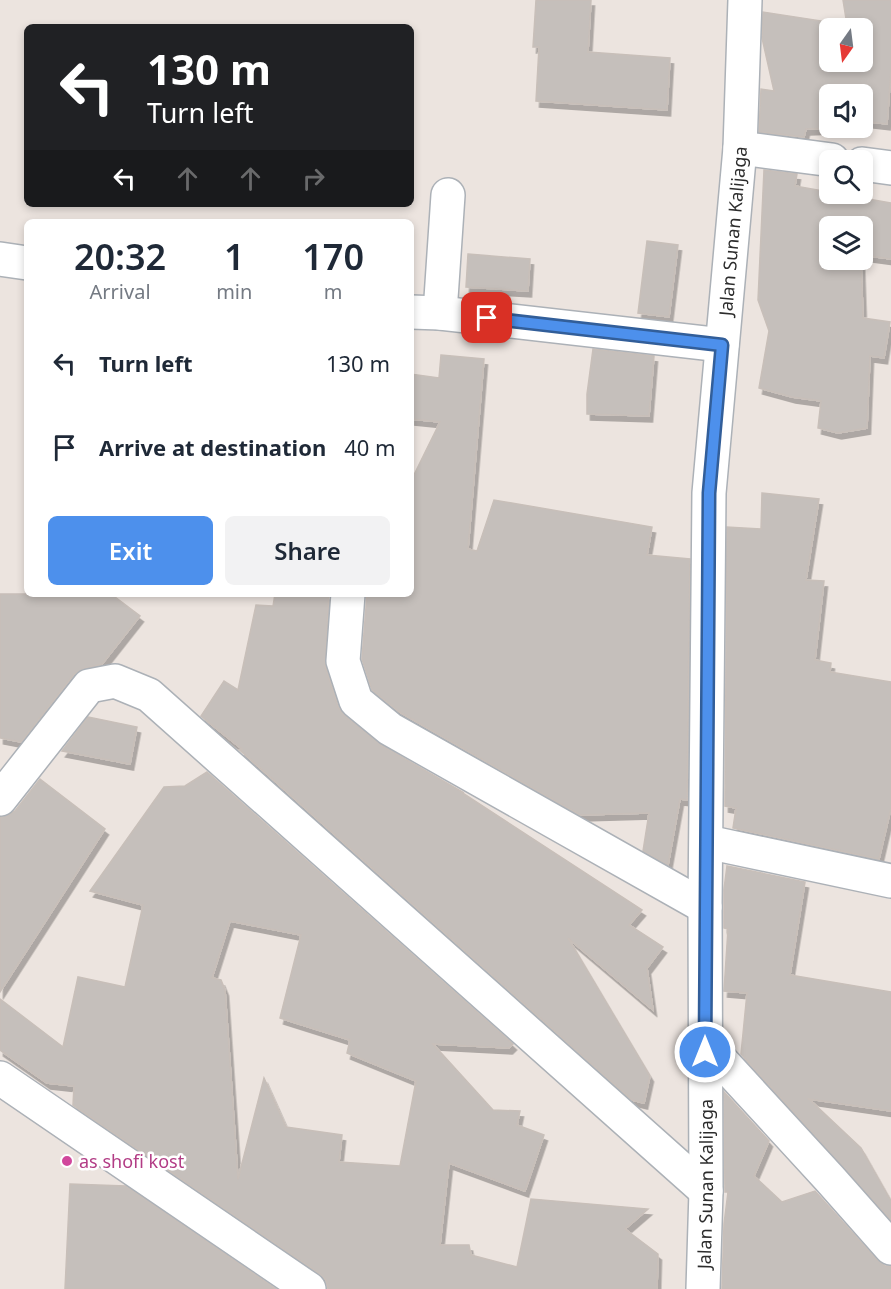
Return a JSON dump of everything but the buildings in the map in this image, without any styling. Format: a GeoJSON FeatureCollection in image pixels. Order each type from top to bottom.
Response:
{"type":"FeatureCollection","features":[{"type":"Feature","properties":{"kind":"street","name":"Jalan Sunan Kalijaga"},"geometry":{"type":"LineString","coordinates":[[703,1289],[709,493],[740,148],[745,0]]}},
{"type":"Feature","properties":{"kind":"street"},"geometry":{"type":"LineString","coordinates":[[740,148],[819,158]]}},
{"type":"Feature","properties":{"kind":"street"},"geometry":{"type":"LineString","coordinates":[[873,166],[891,168]]}},
{"type":"Feature","properties":{"kind":"street"},"geometry":{"type":"LineString","coordinates":[[448,195],[426,312],[722,345]]}},
{"type":"Feature","properties":{"kind":"street"},"geometry":{"type":"LineString","coordinates":[[0,259],[24,263]]}},
{"type":"Feature","properties":{"kind":"street"},"geometry":{"type":"LineString","coordinates":[[348,597],[343,661],[356,701],[390,729],[705,907]]}},
{"type":"Feature","properties":{"kind":"street"},"geometry":{"type":"LineString","coordinates":[[0,799],[89,686],[116,681],[148,695],[705,1191]]}},
{"type":"Feature","properties":{"kind":"street"},"geometry":{"type":"LineString","coordinates":[[707,842],[891,880]]}},
{"type":"Feature","properties":{"kind":"street"},"geometry":{"type":"LineString","coordinates":[[705,1043],[891,1248]]}},
{"type":"Feature","properties":{"kind":"street"},"geometry":{"type":"LineString","coordinates":[[0,1078],[309,1289]]}},
{"type":"Feature","properties":{"kind":"place","name":"as shofi kost"},"geometry":{"type":"Point","coordinates":[67,1161]}},
{"type":"Feature","properties":{"kind":"route"},"geometry":{"type":"LineString","coordinates":[[487,318],[722,345],[709,493],[705,1052]]}}]}
